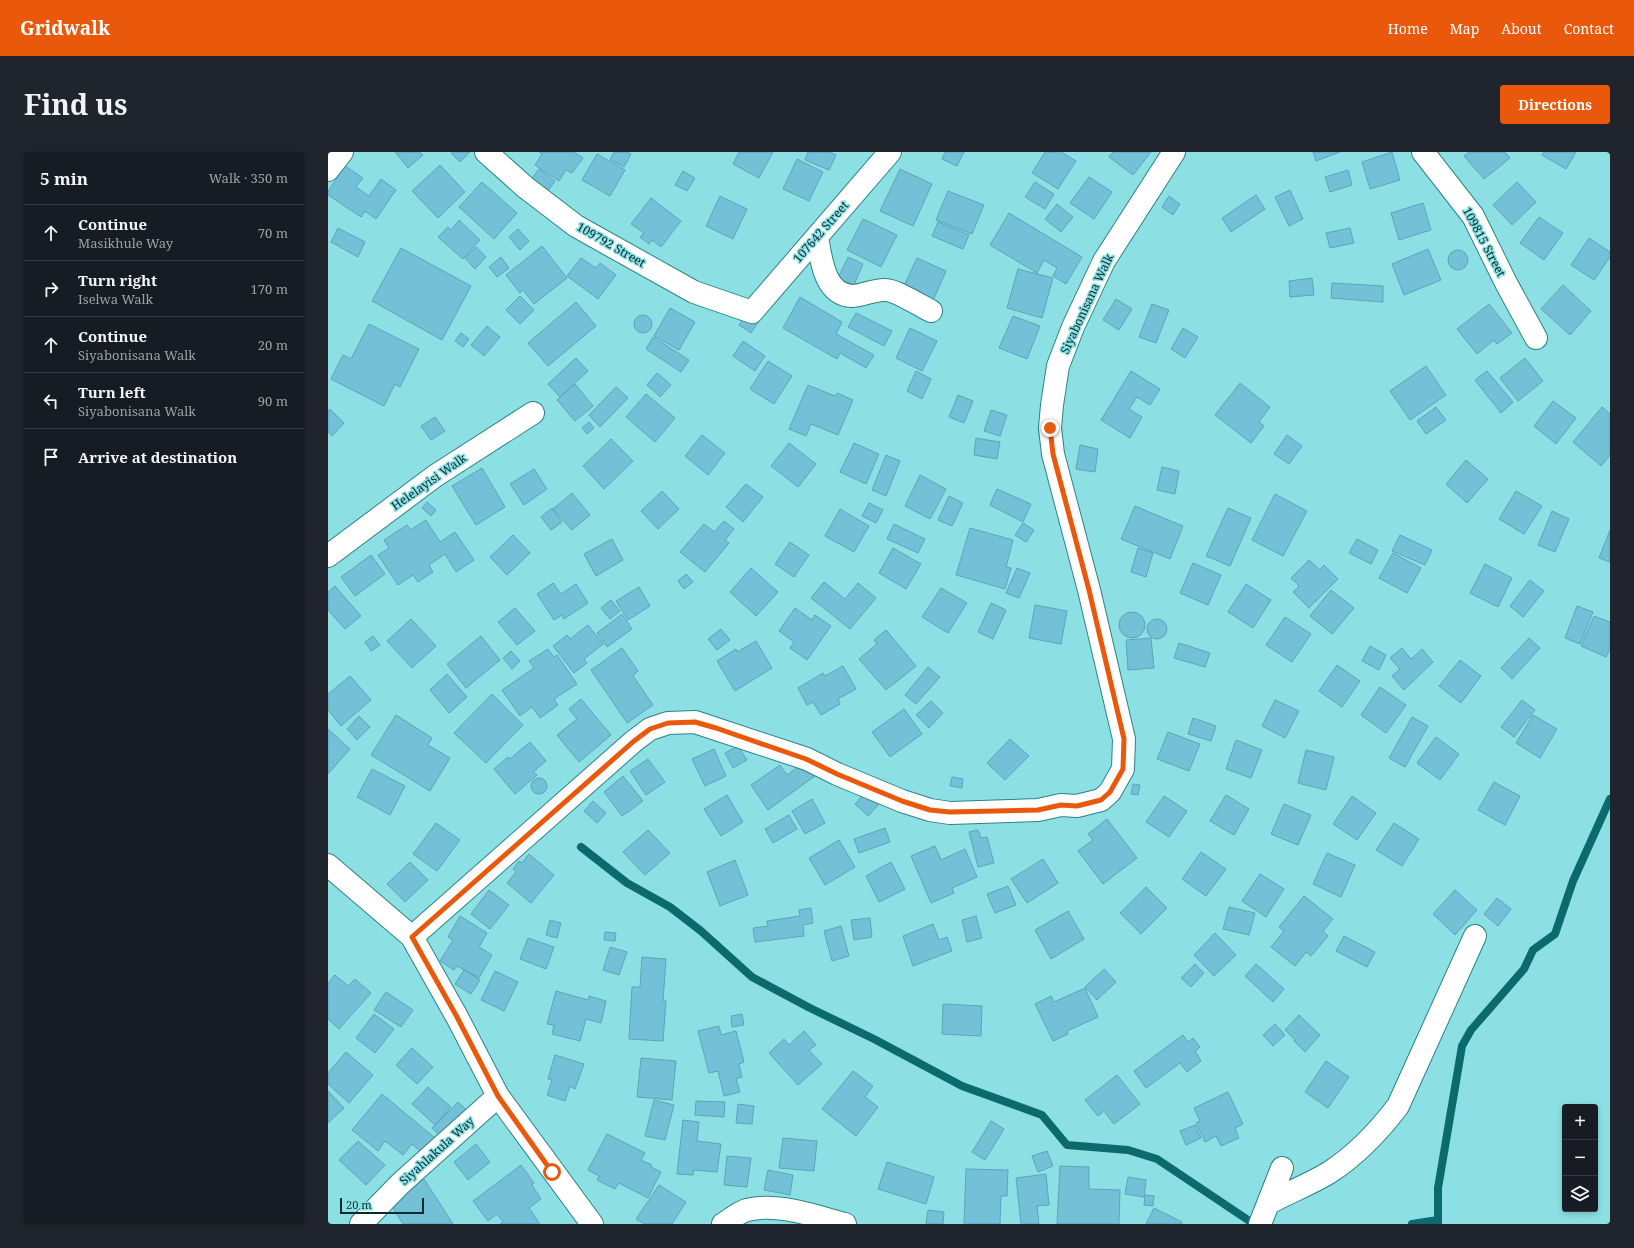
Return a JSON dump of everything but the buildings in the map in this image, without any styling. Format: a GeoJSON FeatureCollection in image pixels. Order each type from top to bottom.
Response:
{"type":"FeatureCollection","features":[{"type":"Feature","properties":{"kind":"street"},"geometry":{"type":"LineString","coordinates":[[328,170],[342,152]]}},
{"type":"Feature","properties":{"kind":"street","name":"109792 Street"},"geometry":{"type":"LineString","coordinates":[[486,152],[525,187],[576,226],[694,292],[752,312]]}},
{"type":"Feature","properties":{"kind":"street","name":"Siyabonisana Walk"},"geometry":{"type":"LineString","coordinates":[[412,937],[629,745],[650,729],[668,723],[695,722],[716,728],[806,759],[895,798],[930,810],[950,812],[1038,810],[1061,805],[1077,806],[1101,800],[1110,792],[1123,769],[1124,739],[1084,569],[1053,454],[1050,428],[1052,405],[1058,366],[1073,327],[1104,261],[1174,152]]}},
{"type":"Feature","properties":{"kind":"street","name":"109815 Street"},"geometry":{"type":"LineString","coordinates":[[1423,152],[1473,216],[1536,338]]}},
{"type":"Feature","properties":{"kind":"street","name":"107642 Street"},"geometry":{"type":"LineString","coordinates":[[752,312],[817,237],[884,154]]}},
{"type":"Feature","properties":{"kind":"street"},"geometry":{"type":"LineString","coordinates":[[817,237],[824,275],[842,294],[852,296],[886,290],[931,310]]}},
{"type":"Feature","properties":{"kind":"street","name":"Helelayisi Walk"},"geometry":{"type":"LineString","coordinates":[[328,556],[435,476],[533,413]]}},
{"type":"Feature","properties":{"kind":"street"},"geometry":{"type":"LineString","coordinates":[[328,865],[412,937],[457,1017],[498,1096],[592,1224]]}},
{"type":"Feature","properties":{"kind":"street"},"geometry":{"type":"LineString","coordinates":[[1269,1202],[1329,1172],[1365,1144],[1381,1128],[1398,1106],[1475,936]]}},
{"type":"Feature","properties":{"kind":"street","name":"Siyahlakula Way"},"geometry":{"type":"LineString","coordinates":[[361,1224],[401,1183],[498,1096]]}},
{"type":"Feature","properties":{"kind":"street"},"geometry":{"type":"LineString","coordinates":[[1260,1224],[1282,1168]]}},
{"type":"Feature","properties":{"kind":"street"},"geometry":{"type":"LineString","coordinates":[[722,1224],[746,1210],[766,1208],[793,1211],[845,1224]]}},
{"type":"Feature","properties":{"kind":"waterway"},"geometry":{"type":"LineString","coordinates":[[1438,1224],[1438,1188],[1462,1046],[1471,1030],[1524,969],[1533,950],[1555,934],[1573,881],[1610,799]]}},
{"type":"Feature","properties":{"kind":"waterway"},"geometry":{"type":"LineString","coordinates":[[581,847],[627,883],[670,907],[701,931],[752,977],[962,1086],[1042,1115],[1067,1145],[1128,1150],[1157,1159],[1254,1224]]}},
{"type":"Feature","properties":{"kind":"waterway"},"geometry":{"type":"LineString","coordinates":[[1412,1224],[1438,1220]]}},
{"type":"Feature","properties":{"kind":"route"},"geometry":{"type":"LineString","coordinates":[[552,1172],[498,1096],[457,1017],[412,937],[602,767],[650,729],[668,723],[695,722],[716,728],[806,759],[837,774],[902,801],[930,810],[950,812],[1038,810],[1061,805],[1077,806],[1101,800],[1110,792],[1123,769],[1124,739],[1089,590],[1053,454],[1050,428]]}}]}
